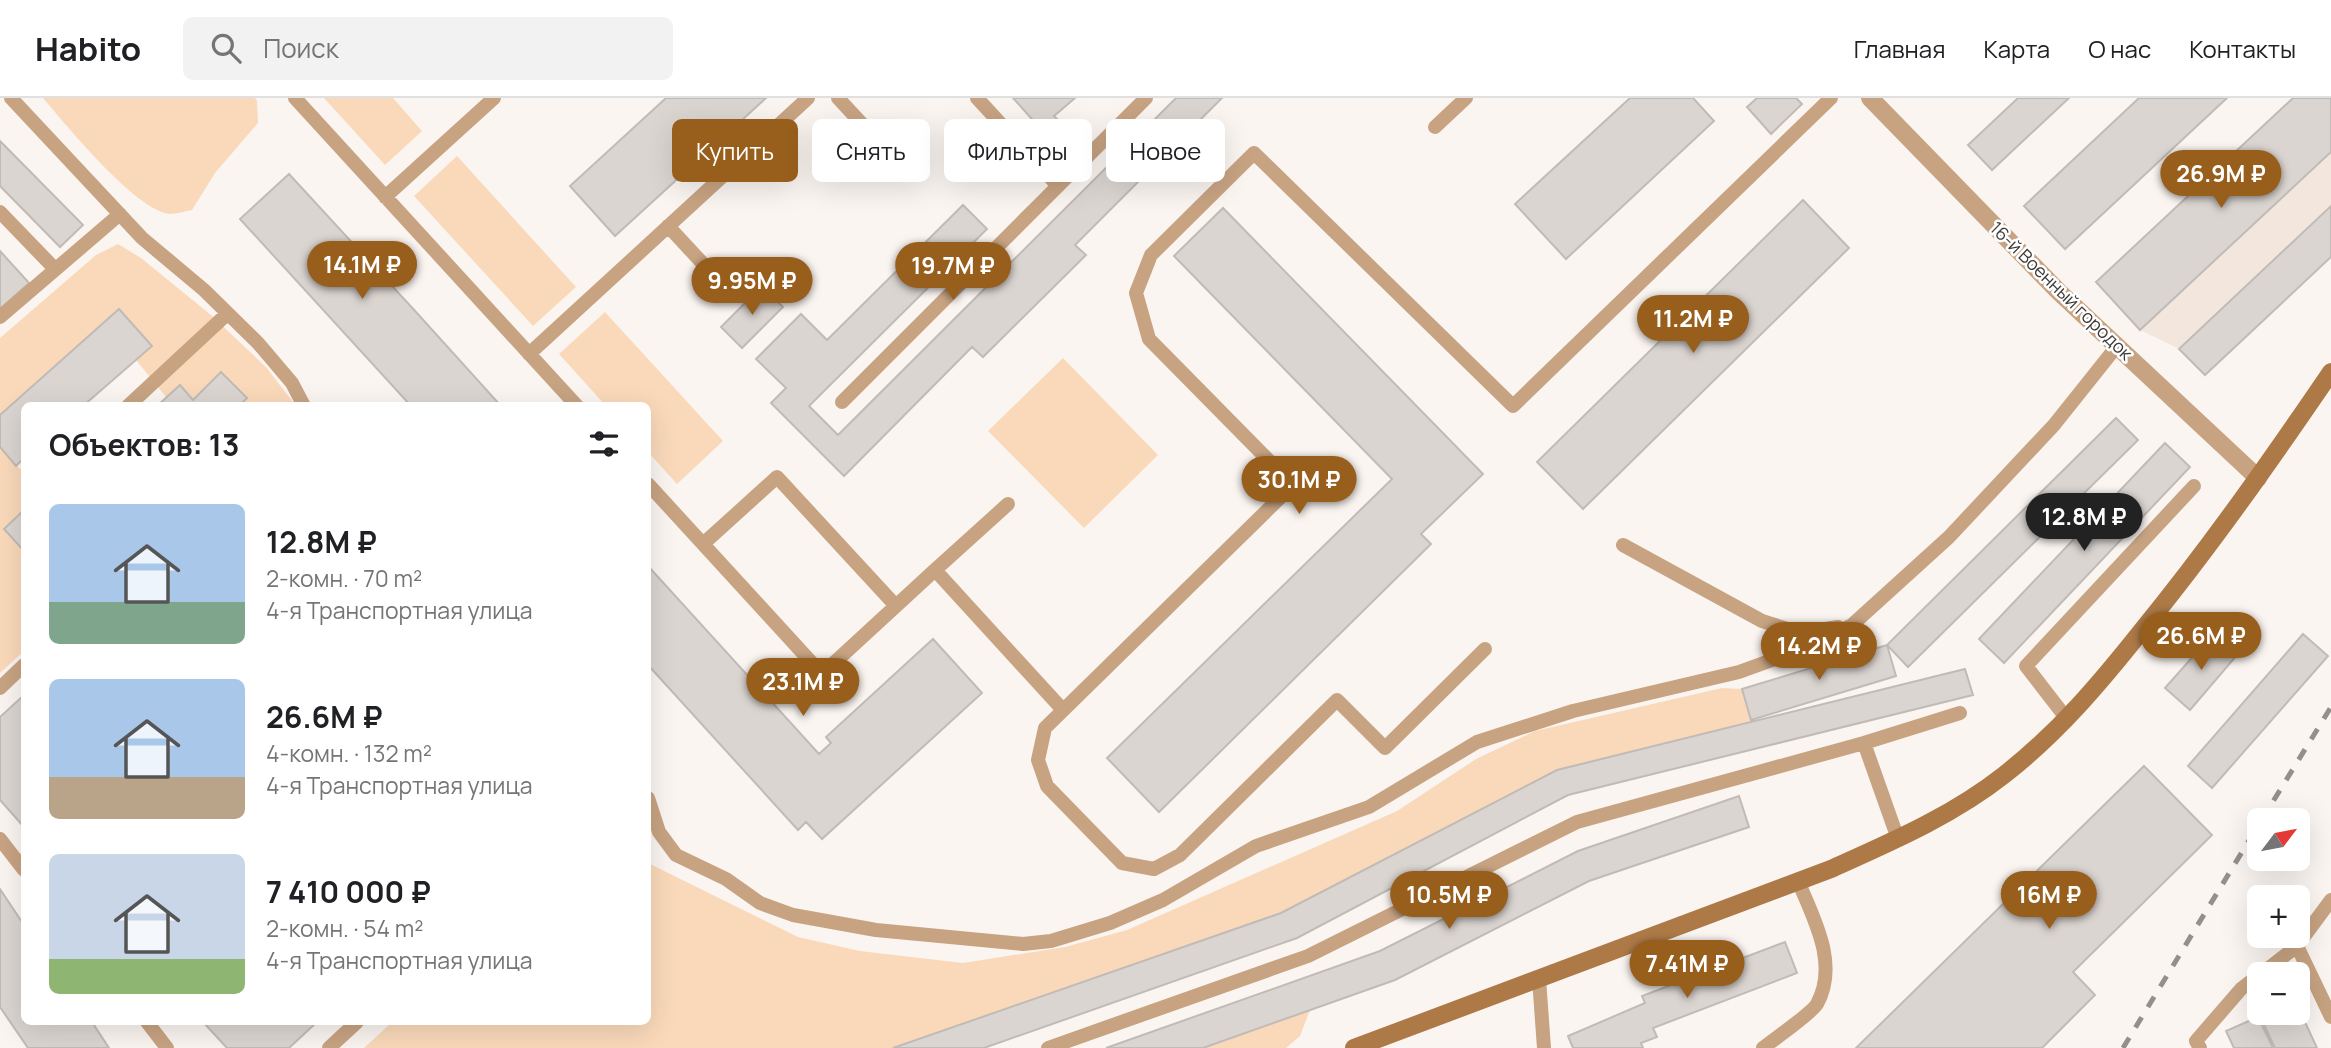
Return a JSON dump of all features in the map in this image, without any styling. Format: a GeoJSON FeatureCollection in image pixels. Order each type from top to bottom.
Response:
{"type":"FeatureCollection","features":[{"type":"Feature","properties":{"kind":"main road"},"geometry":{"type":"LineString","coordinates":[[1354,1048],[1798,881],[1898,839],[1947,813],[2003,776],[2067,719],[2172,593],[2258,478],[2331,372]]}},
{"type":"Feature","properties":{"kind":"street","name":"16-й Военный городок"},"geometry":{"type":"LineString","coordinates":[[1870,98],[2059,292],[2258,478]]}},
{"type":"Feature","properties":{"kind":"lane"},"geometry":{"type":"LineString","coordinates":[[11,98],[142,238],[204,290],[258,343],[292,383],[302,402]]}},
{"type":"Feature","properties":{"kind":"lane"},"geometry":{"type":"LineString","coordinates":[[295,98],[572,402]]}},
{"type":"Feature","properties":{"kind":"lane"},"geometry":{"type":"LineString","coordinates":[[385,197],[494,98]]}},
{"type":"Feature","properties":{"kind":"lane"},"geometry":{"type":"LineString","coordinates":[[529,354],[808,98]]}},
{"type":"Feature","properties":{"kind":"lane"},"geometry":{"type":"LineString","coordinates":[[838,98],[857,119]]}},
{"type":"Feature","properties":{"kind":"lane"},"geometry":{"type":"LineString","coordinates":[[977,98],[1058,187]]}},
{"type":"Feature","properties":{"kind":"lane"},"geometry":{"type":"LineString","coordinates":[[842,402],[1146,98]]}},
{"type":"Feature","properties":{"kind":"lane"},"geometry":{"type":"LineString","coordinates":[[1435,127],[1466,98]]}},
{"type":"Feature","properties":{"kind":"lane"},"geometry":{"type":"LineString","coordinates":[[1485,649],[1385,748],[1338,700],[1180,855],[1154,869],[1122,863],[1047,786],[1038,760],[1045,728],[1293,485],[1149,339],[1136,293],[1150,255],[1254,153],[1513,406],[1831,98]]}},
{"type":"Feature","properties":{"kind":"lane"},"geometry":{"type":"LineString","coordinates":[[0,212],[55,270]]}},
{"type":"Feature","properties":{"kind":"lane"},"geometry":{"type":"LineString","coordinates":[[0,317],[120,214]]}},
{"type":"Feature","properties":{"kind":"lane"},"geometry":{"type":"LineString","coordinates":[[668,226],[731,294]]}},
{"type":"Feature","properties":{"kind":"lane"},"geometry":{"type":"LineString","coordinates":[[132,402],[227,314]]}},
{"type":"Feature","properties":{"kind":"lane"},"geometry":{"type":"LineString","coordinates":[[651,807],[659,831],[676,855],[726,879],[760,903],[793,915],[876,930],[1023,944],[1051,941],[1110,923],[1163,900],[1256,846],[1369,807],[1477,741],[1573,711],[1739,672],[1805,648],[1852,625],[1949,537],[2054,425],[2117,346]]}},
{"type":"Feature","properties":{"kind":"lane"},"geometry":{"type":"LineString","coordinates":[[703,544],[777,477],[896,606]]}},
{"type":"Feature","properties":{"kind":"lane"},"geometry":{"type":"LineString","coordinates":[[2067,719],[2026,666],[2194,486]]}},
{"type":"Feature","properties":{"kind":"lane"},"geometry":{"type":"LineString","coordinates":[[651,487],[822,674],[1008,504]]}},
{"type":"Feature","properties":{"kind":"lane"},"geometry":{"type":"LineString","coordinates":[[1623,545],[1762,621],[1800,633],[1852,625]]}},
{"type":"Feature","properties":{"kind":"lane"},"geometry":{"type":"LineString","coordinates":[[935,570],[1063,710]]}},
{"type":"Feature","properties":{"kind":"lane"},"geometry":{"type":"LineString","coordinates":[[0,688],[21,668]]}},
{"type":"Feature","properties":{"kind":"lane"},"geometry":{"type":"LineString","coordinates":[[1048,1048],[1308,956],[1577,822],[1864,743],[1960,713]]}},
{"type":"Feature","properties":{"kind":"lane"},"geometry":{"type":"LineString","coordinates":[[1864,743],[1898,839]]}},
{"type":"Feature","properties":{"kind":"lane"},"geometry":{"type":"LineString","coordinates":[[0,839],[21,866]]}},
{"type":"Feature","properties":{"kind":"lane"},"geometry":{"type":"LineString","coordinates":[[1763,1048],[1816,1006],[1827,971],[1819,932],[1798,881]]}},
{"type":"Feature","properties":{"kind":"lane"},"geometry":{"type":"LineString","coordinates":[[2310,928],[2331,900]]}},
{"type":"Feature","properties":{"kind":"lane"},"geometry":{"type":"LineString","coordinates":[[2277,962],[2294,948]]}},
{"type":"Feature","properties":{"kind":"lane"},"geometry":{"type":"LineString","coordinates":[[2298,948],[2331,1017]]}},
{"type":"Feature","properties":{"kind":"lane"},"geometry":{"type":"LineString","coordinates":[[1539,979],[1544,1048]]}},
{"type":"Feature","properties":{"kind":"lane"},"geometry":{"type":"LineString","coordinates":[[2200,1048],[2196,1041],[2247,985]]}},
{"type":"Feature","properties":{"kind":"lane"},"geometry":{"type":"LineString","coordinates":[[149,1025],[167,1048]]}},
{"type":"Feature","properties":{"kind":"lane"},"geometry":{"type":"LineString","coordinates":[[328,1048],[354,1025]]}},
{"type":"Feature","properties":{"kind":"shaded area"},"geometry":{"type":"Polygon","coordinates":[[[43,98],[255,98],[258,123],[215,173],[192,210],[170,214],[156,209],[121,183],[84,146],[43,98]]]}},
{"type":"Feature","properties":{"kind":"shaded area"},"geometry":{"type":"Polygon","coordinates":[[[324,98],[393,98],[422,131],[385,165],[324,98]]]}},
{"type":"Feature","properties":{"kind":"shaded area"},"geometry":{"type":"Polygon","coordinates":[[[2331,132],[2331,257],[2205,375],[2179,349],[2140,330],[2331,132]]]}},
{"type":"Feature","properties":{"kind":"shaded area"},"geometry":{"type":"Polygon","coordinates":[[[457,156],[576,287],[533,326],[414,196],[457,156]]]}},
{"type":"Feature","properties":{"kind":"shaded area"},"geometry":{"type":"Polygon","coordinates":[[[118,244],[141,258],[211,315],[266,367],[293,402],[161,402],[166,397],[136,360],[88,402],[21,402],[21,461],[17,466],[21,469],[21,654],[0,673],[0,338],[96,255],[118,244]]]}},
{"type":"Feature","properties":{"kind":"shaded area"},"geometry":{"type":"Polygon","coordinates":[[[605,312],[723,441],[677,484],[651,455],[651,402],[602,402],[559,354],[605,312]]]}},
{"type":"Feature","properties":{"kind":"shaded area"},"geometry":{"type":"Polygon","coordinates":[[[1063,358],[1158,455],[1084,528],[988,431],[1063,358]]]}},
{"type":"Feature","properties":{"kind":"shaded area"},"geometry":{"type":"Polygon","coordinates":[[[1722,688],[1742,689],[1752,722],[1557,770],[1281,913],[893,1048],[364,1048],[389,1025],[651,1025],[651,864],[798,937],[860,951],[963,963],[1065,947],[1127,930],[1397,811],[1476,759],[1535,731],[1722,688]]]}},
{"type":"Feature","properties":{"kind":"shaded area"},"geometry":{"type":"Polygon","coordinates":[[[1310,1010],[1300,1036],[1286,1048],[1205,1048],[1310,1010]]]}},
{"type":"Feature","properties":{"kind":"building"},"geometry":{"type":"Polygon","coordinates":[[[666,98],[766,98],[743,119],[672,119],[674,182],[615,236],[570,186],[666,98]]]}},
{"type":"Feature","properties":{"kind":"building"},"geometry":{"type":"Polygon","coordinates":[[[1013,98],[1075,98],[1054,116],[1057,119],[1032,119],[1013,98]]]}},
{"type":"Feature","properties":{"kind":"building"},"geometry":{"type":"Polygon","coordinates":[[[1176,98],[1222,98],[1201,119],[1155,119],[1176,98]]]}},
{"type":"Feature","properties":{"kind":"building"},"geometry":{"type":"Polygon","coordinates":[[[1630,98],[1693,98],[1714,121],[1566,259],[1515,204],[1630,98]]]}},
{"type":"Feature","properties":{"kind":"building"},"geometry":{"type":"Polygon","coordinates":[[[1757,98],[1796,98],[1802,104],[1771,134],[1747,107],[1757,98]]]}},
{"type":"Feature","properties":{"kind":"building"},"geometry":{"type":"Polygon","coordinates":[[[2018,98],[2069,98],[1992,170],[1968,145],[2018,98]]]}},
{"type":"Feature","properties":{"kind":"building"},"geometry":{"type":"Polygon","coordinates":[[[2139,98],[2227,98],[2065,249],[2024,206],[2139,98]]]}},
{"type":"Feature","properties":{"kind":"building"},"geometry":{"type":"Polygon","coordinates":[[[2293,98],[2331,98],[2331,152],[2140,330],[2096,282],[2293,98]]]}},
{"type":"Feature","properties":{"kind":"building"},"geometry":{"type":"Polygon","coordinates":[[[0,141],[83,225],[60,247],[0,186],[0,141]]]}},
{"type":"Feature","properties":{"kind":"building"},"geometry":{"type":"Polygon","coordinates":[[[1106,168],[1106,182],[1138,182],[1075,245],[1086,255],[983,357],[972,347],[844,476],[771,403],[786,388],[756,359],[801,314],[827,340],[963,205],[987,229],[809,406],[838,435],[1106,168]]]}},
{"type":"Feature","properties":{"kind":"building"},"geometry":{"type":"Polygon","coordinates":[[[289,174],[497,402],[407,402],[240,219],[289,174]]]}},
{"type":"Feature","properties":{"kind":"building"},"geometry":{"type":"Polygon","coordinates":[[[1803,200],[1849,248],[1583,509],[1537,462],[1803,200]]]}},
{"type":"Feature","properties":{"kind":"building"},"geometry":{"type":"Polygon","coordinates":[[[2331,206],[2331,257],[2205,375],[2179,349],[2331,206]]]}},
{"type":"Feature","properties":{"kind":"building"},"geometry":{"type":"Polygon","coordinates":[[[1223,208],[1483,474],[1421,534],[1431,544],[1159,812],[1107,758],[1392,479],[1174,256],[1223,208]]]}},
{"type":"Feature","properties":{"kind":"building"},"geometry":{"type":"Polygon","coordinates":[[[0,251],[29,283],[0,309],[0,251]]]}},
{"type":"Feature","properties":{"kind":"building"},"geometry":{"type":"Polygon","coordinates":[[[762,286],[783,307],[742,348],[721,327],[762,286]]]}},
{"type":"Feature","properties":{"kind":"building"},"geometry":{"type":"Polygon","coordinates":[[[119,309],[152,346],[88,402],[21,402],[21,461],[16,466],[0,447],[0,415],[119,309]]]}},
{"type":"Feature","properties":{"kind":"building"},"geometry":{"type":"Polygon","coordinates":[[[221,372],[247,398],[243,402],[161,402],[180,385],[193,400],[221,372]]]}},
{"type":"Feature","properties":{"kind":"building"},"geometry":{"type":"Polygon","coordinates":[[[2116,418],[2138,440],[1908,667],[1887,645],[2116,418]]]}},
{"type":"Feature","properties":{"kind":"building"},"geometry":{"type":"Polygon","coordinates":[[[2165,443],[2190,467],[2004,663],[1979,639],[2165,443]]]}},
{"type":"Feature","properties":{"kind":"building"},"geometry":{"type":"Polygon","coordinates":[[[21,513],[21,548],[4,529],[21,513]]]}},
{"type":"Feature","properties":{"kind":"building"},"geometry":{"type":"Polygon","coordinates":[[[651,569],[819,754],[831,743],[826,737],[933,639],[982,693],[822,839],[806,822],[798,830],[651,668],[651,569]]]}},
{"type":"Feature","properties":{"kind":"building"},"geometry":{"type":"Polygon","coordinates":[[[2213,634],[2237,655],[2190,710],[2165,688],[2213,634]]]}},
{"type":"Feature","properties":{"kind":"building"},"geometry":{"type":"Polygon","coordinates":[[[2303,634],[2328,656],[2212,788],[2188,766],[2303,634]]]}},
{"type":"Feature","properties":{"kind":"building"},"geometry":{"type":"Polygon","coordinates":[[[1887,645],[1896,676],[1751,720],[1742,689],[1887,645]]]}},
{"type":"Feature","properties":{"kind":"building"},"geometry":{"type":"Polygon","coordinates":[[[1965,669],[1973,695],[1568,795],[1297,938],[984,1048],[893,1048],[1281,913],[1557,770],[1965,669]]]}},
{"type":"Feature","properties":{"kind":"building"},"geometry":{"type":"Polygon","coordinates":[[[21,698],[21,824],[0,800],[0,717],[21,698]]]}},
{"type":"Feature","properties":{"kind":"building"},"geometry":{"type":"Polygon","coordinates":[[[2144,766],[2212,835],[2073,972],[2095,995],[2042,1048],[1856,1048],[2144,766]]]}},
{"type":"Feature","properties":{"kind":"building"},"geometry":{"type":"Polygon","coordinates":[[[1739,796],[1749,827],[1589,881],[1395,980],[1203,1048],[1106,1048],[1380,951],[1578,851],[1739,796]]]}},
{"type":"Feature","properties":{"kind":"building"},"geometry":{"type":"Polygon","coordinates":[[[0,889],[21,920],[21,1025],[94,1025],[109,1048],[28,1048],[0,1007],[0,889]]]}},
{"type":"Feature","properties":{"kind":"building"},"geometry":{"type":"Polygon","coordinates":[[[1785,942],[1797,973],[1653,1028],[1657,1037],[1641,1043],[1643,1048],[1573,1048],[1568,1036],[1645,1003],[1642,996],[1785,942]]]}},
{"type":"Feature","properties":{"kind":"building"},"geometry":{"type":"Polygon","coordinates":[[[2247,1022],[2247,1025],[2262,1025],[2273,1048],[2234,1048],[2226,1031],[2247,1022]]]}},
{"type":"Feature","properties":{"kind":"building"},"geometry":{"type":"Polygon","coordinates":[[[206,1025],[314,1025],[289,1048],[227,1048],[206,1025]]]}},
{"type":"Feature","properties":{"kind":"building"},"geometry":{"type":"Polygon","coordinates":[[[2264,1025],[2306,1025],[2317,1048],[2275,1048],[2264,1025]]]}},
{"type":"Feature","properties":{"kind":"railway"},"geometry":{"type":"LineString","coordinates":[[2269,808],[2331,707]]}},
{"type":"Feature","properties":{"kind":"railway"},"geometry":{"type":"LineString","coordinates":[[2123,1048],[2247,844]]}}]}
